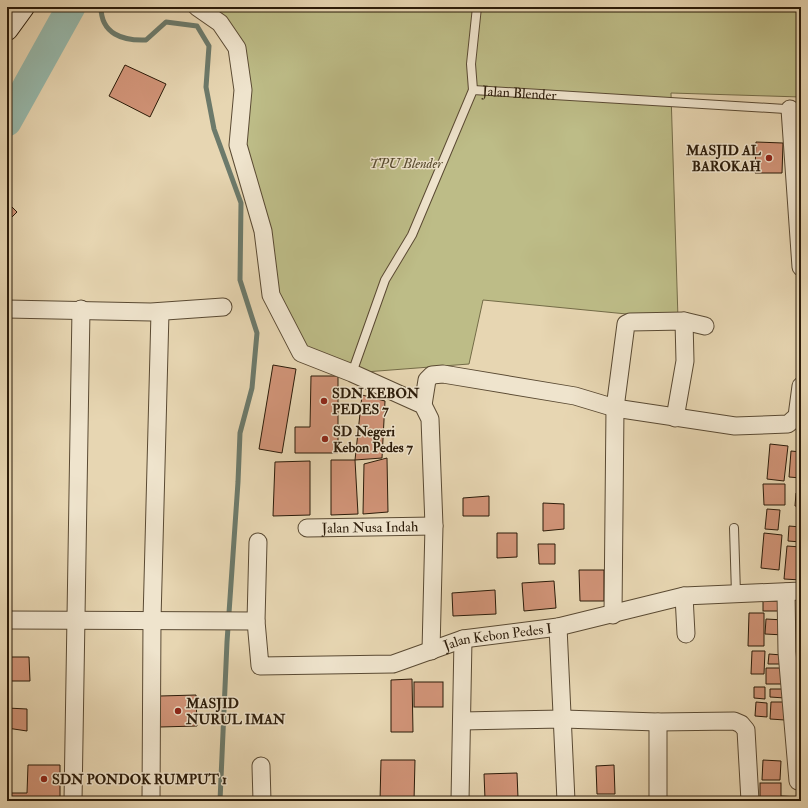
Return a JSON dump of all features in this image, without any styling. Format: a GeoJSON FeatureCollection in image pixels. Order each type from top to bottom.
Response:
{"type":"FeatureCollection","features":[{"type":"Feature","properties":{"kind":"street"},"geometry":{"type":"LineString","coordinates":[[7,29],[23,7]]}},
{"type":"Feature","properties":{"kind":"street"},"geometry":{"type":"LineString","coordinates":[[197,7],[220,23],[237,48],[243,90],[238,145],[263,231],[271,295],[301,353],[352,373],[423,405]]}},
{"type":"Feature","properties":{"kind":"street"},"geometry":{"type":"LineString","coordinates":[[792,109],[801,267]]}},
{"type":"Feature","properties":{"kind":"street"},"geometry":{"type":"LineString","coordinates":[[7,309],[81,309],[160,312],[223,307]]}},
{"type":"Feature","properties":{"kind":"street"},"geometry":{"type":"LineString","coordinates":[[72,801],[81,309]]}},
{"type":"Feature","properties":{"kind":"street"},"geometry":{"type":"LineString","coordinates":[[151,801],[152,620],[160,312]]}},
{"type":"Feature","properties":{"kind":"street"},"geometry":{"type":"LineString","coordinates":[[613,615],[615,408],[626,324],[630,322],[684,321],[705,326]]}},
{"type":"Feature","properties":{"kind":"street"},"geometry":{"type":"LineString","coordinates":[[675,418],[685,361],[684,321]]}},
{"type":"Feature","properties":{"kind":"street"},"geometry":{"type":"LineString","coordinates":[[431,651],[434,526],[430,419],[423,405],[427,380],[432,375],[443,374],[575,396],[615,408],[735,426],[788,424],[797,416],[801,386]]}},
{"type":"Feature","properties":{"kind":"street","name":"Jalan Nusa Indah"},"geometry":{"type":"LineString","coordinates":[[307,528],[434,526]]}},
{"type":"Feature","properties":{"kind":"street"},"geometry":{"type":"LineString","coordinates":[[7,620],[76,619],[234,622],[256,621],[255,593],[258,542]]}},
{"type":"Feature","properties":{"kind":"street"},"geometry":{"type":"LineString","coordinates":[[793,592],[787,652],[798,781]]}},
{"type":"Feature","properties":{"kind":"street","name":"Jalan Kebon Pedes I"},"geometry":{"type":"LineString","coordinates":[[256,621],[260,666],[393,664],[463,639],[558,627],[613,615],[684,596],[793,592]]}},
{"type":"Feature","properties":{"kind":"street"},"geometry":{"type":"LineString","coordinates":[[684,596],[686,634]]}},
{"type":"Feature","properties":{"kind":"street"},"geometry":{"type":"LineString","coordinates":[[558,627],[566,801]]}},
{"type":"Feature","properties":{"kind":"street"},"geometry":{"type":"LineString","coordinates":[[460,801],[463,639]]}},
{"type":"Feature","properties":{"kind":"street"},"geometry":{"type":"LineString","coordinates":[[462,721],[563,719],[658,722],[734,721],[741,724],[746,730],[750,801]]}},
{"type":"Feature","properties":{"kind":"street"},"geometry":{"type":"LineString","coordinates":[[658,722],[658,801]]}},
{"type":"Feature","properties":{"kind":"street"},"geometry":{"type":"LineString","coordinates":[[261,766],[262,801]]}},
{"type":"Feature","properties":{"kind":"lane"},"geometry":{"type":"LineString","coordinates":[[473,90],[471,64],[477,7]]}},
{"type":"Feature","properties":{"kind":"lane","name":"Jalan Blender"},"geometry":{"type":"LineString","coordinates":[[352,373],[385,280],[412,234],[473,90],[792,109]]}},
{"type":"Feature","properties":{"kind":"lane"},"geometry":{"type":"LineString","coordinates":[[734,528],[736,594]]}},
{"type":"Feature","properties":{"kind":"green space","name":"TPU Blender"},"geometry":{"type":"Polygon","coordinates":[[[197,7],[801,7],[801,97],[671,93],[678,319],[483,300],[469,364],[352,373],[301,353],[271,295],[238,145],[237,48],[197,7]]]}},
{"type":"Feature","properties":{"kind":"water"},"geometry":{"type":"Polygon","coordinates":[[[22,78],[42,84],[7,143],[7,98],[22,78]]]}},
{"type":"Feature","properties":{"kind":"building"},"geometry":{"type":"Polygon","coordinates":[[[125,65],[166,84],[150,117],[109,96],[125,65]]]}},
{"type":"Feature","properties":{"kind":"building","name":"MASJID AL BAROKAH"},"geometry":{"type":"Polygon","coordinates":[[[756,142],[783,143],[782,173],[755,173],[756,142]]]}},
{"type":"Feature","properties":{"kind":"building"},"geometry":{"type":"Polygon","coordinates":[[[7,202],[17,212],[7,222],[7,202]]]}},
{"type":"Feature","properties":{"kind":"building","name":"SDN KEBON PEDES 7"},"geometry":{"type":"Polygon","coordinates":[[[273,365],[296,369],[282,453],[259,449],[273,365]]]}},
{"type":"Feature","properties":{"kind":"building","name":"SDN KEBON PEDES 7"},"geometry":{"type":"Polygon","coordinates":[[[311,376],[338,376],[338,453],[295,453],[295,427],[310,427],[311,376]]]}},
{"type":"Feature","properties":{"kind":"building"},"geometry":{"type":"Polygon","coordinates":[[[362,395],[385,401],[382,458],[355,460],[362,395]]]}},
{"type":"Feature","properties":{"kind":"building"},"geometry":{"type":"Polygon","coordinates":[[[770,444],[788,446],[784,481],[767,479],[770,444]]]}},
{"type":"Feature","properties":{"kind":"building"},"geometry":{"type":"Polygon","coordinates":[[[791,451],[801,452],[801,478],[789,477],[791,451]]]}},
{"type":"Feature","properties":{"kind":"building"},"geometry":{"type":"Polygon","coordinates":[[[387,458],[388,512],[363,514],[364,464],[387,458]]]}},
{"type":"Feature","properties":{"kind":"building"},"geometry":{"type":"Polygon","coordinates":[[[331,460],[355,460],[358,514],[331,515],[331,460]]]}},
{"type":"Feature","properties":{"kind":"building"},"geometry":{"type":"Polygon","coordinates":[[[310,461],[310,515],[273,516],[275,462],[310,461]]]}},
{"type":"Feature","properties":{"kind":"building"},"geometry":{"type":"Polygon","coordinates":[[[763,484],[785,484],[785,505],[764,505],[763,484]]]}},
{"type":"Feature","properties":{"kind":"building"},"geometry":{"type":"Polygon","coordinates":[[[796,493],[801,494],[801,507],[795,506],[796,493]]]}},
{"type":"Feature","properties":{"kind":"building"},"geometry":{"type":"Polygon","coordinates":[[[489,496],[489,516],[463,516],[463,498],[489,496]]]}},
{"type":"Feature","properties":{"kind":"building"},"geometry":{"type":"Polygon","coordinates":[[[543,503],[564,504],[564,529],[543,531],[543,503]]]}},
{"type":"Feature","properties":{"kind":"building"},"geometry":{"type":"Polygon","coordinates":[[[767,509],[780,510],[778,530],[765,529],[767,509]]]}},
{"type":"Feature","properties":{"kind":"building"},"geometry":{"type":"Polygon","coordinates":[[[799,510],[801,510],[801,526],[799,526],[799,510]]]}},
{"type":"Feature","properties":{"kind":"building"},"geometry":{"type":"Polygon","coordinates":[[[789,526],[801,527],[801,542],[788,541],[789,526]]]}},
{"type":"Feature","properties":{"kind":"building"},"geometry":{"type":"Polygon","coordinates":[[[497,533],[517,533],[517,557],[497,558],[497,533]]]}},
{"type":"Feature","properties":{"kind":"building"},"geometry":{"type":"Polygon","coordinates":[[[764,533],[782,535],[779,570],[761,568],[764,533]]]}},
{"type":"Feature","properties":{"kind":"building"},"geometry":{"type":"Polygon","coordinates":[[[538,544],[555,544],[555,564],[539,564],[538,544]]]}},
{"type":"Feature","properties":{"kind":"building"},"geometry":{"type":"Polygon","coordinates":[[[787,546],[801,547],[801,580],[784,579],[787,546]]]}},
{"type":"Feature","properties":{"kind":"building"},"geometry":{"type":"Polygon","coordinates":[[[579,570],[604,570],[604,601],[580,601],[579,570]]]}},
{"type":"Feature","properties":{"kind":"building"},"geometry":{"type":"Polygon","coordinates":[[[554,581],[556,608],[524,611],[522,583],[554,581]]]}},
{"type":"Feature","properties":{"kind":"building"},"geometry":{"type":"Polygon","coordinates":[[[495,590],[496,614],[453,616],[452,593],[495,590]]]}},
{"type":"Feature","properties":{"kind":"building"},"geometry":{"type":"Polygon","coordinates":[[[763,601],[781,601],[781,611],[763,611],[763,601]]]}},
{"type":"Feature","properties":{"kind":"building"},"geometry":{"type":"Polygon","coordinates":[[[749,613],[764,613],[764,646],[748,646],[749,613]]]}},
{"type":"Feature","properties":{"kind":"building"},"geometry":{"type":"Polygon","coordinates":[[[766,619],[784,620],[784,635],[765,634],[766,619]]]}},
{"type":"Feature","properties":{"kind":"building"},"geometry":{"type":"Polygon","coordinates":[[[799,639],[801,639],[801,656],[800,656],[799,639]]]}},
{"type":"Feature","properties":{"kind":"building"},"geometry":{"type":"Polygon","coordinates":[[[752,651],[765,651],[764,674],[751,674],[752,651]]]}},
{"type":"Feature","properties":{"kind":"building"},"geometry":{"type":"Polygon","coordinates":[[[769,654],[782,655],[782,664],[768,664],[769,654]]]}},
{"type":"Feature","properties":{"kind":"building"},"geometry":{"type":"Polygon","coordinates":[[[7,657],[29,657],[30,681],[7,681],[7,657]]]}},
{"type":"Feature","properties":{"kind":"building"},"geometry":{"type":"Polygon","coordinates":[[[766,668],[783,668],[782,684],[766,684],[766,668]]]}},
{"type":"Feature","properties":{"kind":"building"},"geometry":{"type":"Polygon","coordinates":[[[412,679],[413,732],[391,732],[391,680],[412,679]]]}},
{"type":"Feature","properties":{"kind":"building"},"geometry":{"type":"Polygon","coordinates":[[[414,682],[443,682],[443,707],[414,707],[414,682]]]}},
{"type":"Feature","properties":{"kind":"building"},"geometry":{"type":"Polygon","coordinates":[[[754,687],[765,687],[765,699],[754,698],[754,687]]]}},
{"type":"Feature","properties":{"kind":"building"},"geometry":{"type":"Polygon","coordinates":[[[770,689],[785,689],[785,698],[770,697],[770,689]]]}},
{"type":"Feature","properties":{"kind":"building","name":"MASJID NURUL IMAN"},"geometry":{"type":"Polygon","coordinates":[[[196,695],[197,726],[160,727],[160,696],[196,695]]]}},
{"type":"Feature","properties":{"kind":"building"},"geometry":{"type":"Polygon","coordinates":[[[756,702],[767,703],[767,717],[755,716],[756,702]]]}},
{"type":"Feature","properties":{"kind":"building"},"geometry":{"type":"Polygon","coordinates":[[[771,702],[786,702],[785,720],[770,719],[771,702]]]}},
{"type":"Feature","properties":{"kind":"building"},"geometry":{"type":"Polygon","coordinates":[[[7,708],[27,709],[27,731],[7,728],[7,708]]]}},
{"type":"Feature","properties":{"kind":"building"},"geometry":{"type":"Polygon","coordinates":[[[381,760],[415,760],[414,801],[380,801],[381,760]]]}},
{"type":"Feature","properties":{"kind":"building"},"geometry":{"type":"Polygon","coordinates":[[[763,760],[781,761],[780,780],[762,780],[763,760]]]}},
{"type":"Feature","properties":{"kind":"building","name":"SDN PONDOK RUMPUT 1"},"geometry":{"type":"Polygon","coordinates":[[[28,765],[60,765],[60,801],[7,801],[7,793],[27,793],[28,765]]]}},
{"type":"Feature","properties":{"kind":"building"},"geometry":{"type":"Polygon","coordinates":[[[614,765],[615,794],[597,794],[596,766],[614,765]]]}},
{"type":"Feature","properties":{"kind":"building"},"geometry":{"type":"Polygon","coordinates":[[[517,773],[518,798],[485,799],[484,774],[517,773]]]}},
{"type":"Feature","properties":{"kind":"building"},"geometry":{"type":"Polygon","coordinates":[[[760,783],[781,783],[781,801],[760,801],[760,783]]]}},
{"type":"Feature","properties":{"kind":"building"},"geometry":{"type":"Polygon","coordinates":[[[781,796],[798,797],[798,801],[781,801],[781,796]]]}},
{"type":"Feature","properties":{"kind":"waterway"},"geometry":{"type":"LineString","coordinates":[[7,122],[71,7]]}},
{"type":"Feature","properties":{"kind":"waterway"},"geometry":{"type":"LineString","coordinates":[[101,7],[102,16],[109,30],[129,39],[146,40],[166,22],[197,26],[209,46],[206,87],[214,129],[241,203],[240,280],[257,333],[252,388],[240,433],[227,642],[220,801]]}},
{"type":"Feature","properties":{"kind":"place","name":"MASJID AL BAROKAH"},"geometry":{"type":"Point","coordinates":[769,158]}},
{"type":"Feature","properties":{"kind":"place","name":"SDN KEBON PEDES 7"},"geometry":{"type":"Point","coordinates":[324,401]}},
{"type":"Feature","properties":{"kind":"place","name":"SD Negeri Kebon Pedes 7"},"geometry":{"type":"Point","coordinates":[325,439]}},
{"type":"Feature","properties":{"kind":"place","name":"MASJID NURUL IMAN"},"geometry":{"type":"Point","coordinates":[178,711]}},
{"type":"Feature","properties":{"kind":"place","name":"SDN PONDOK RUMPUT 1"},"geometry":{"type":"Point","coordinates":[44,779]}}]}
